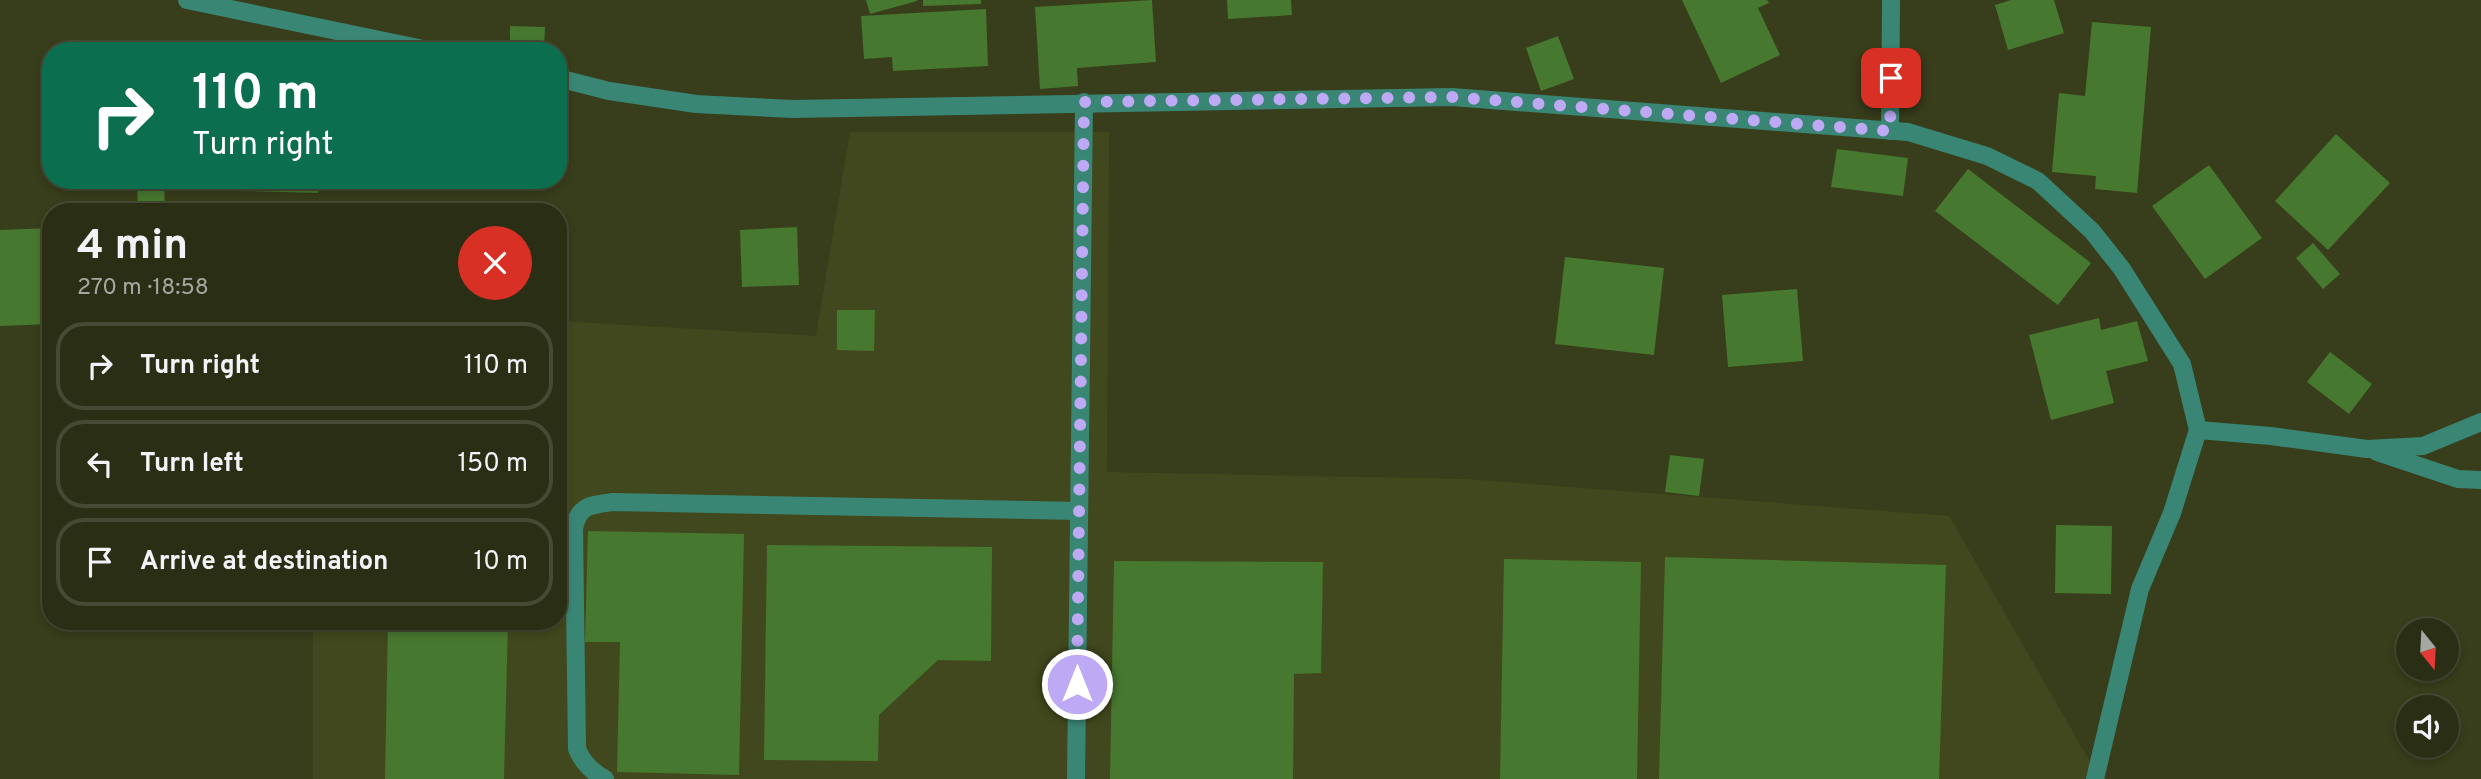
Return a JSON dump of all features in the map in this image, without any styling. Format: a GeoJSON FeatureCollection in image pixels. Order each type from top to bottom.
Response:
{"type":"FeatureCollection","features":[{"type":"Feature","properties":{"kind":"street"},"geometry":{"type":"LineString","coordinates":[[187,0],[390,42]]}},
{"type":"Feature","properties":{"kind":"street"},"geometry":{"type":"LineString","coordinates":[[1890,131],[1891,0]]}},
{"type":"Feature","properties":{"kind":"street"},"geometry":{"type":"LineString","coordinates":[[567,80],[609,91],[696,104],[793,109],[1452,97],[1908,132],[1997,161],[2038,181],[2092,231],[2122,269],[2182,363],[2198,430],[2172,513],[2140,589],[2095,779]]}},
{"type":"Feature","properties":{"kind":"street"},"geometry":{"type":"LineString","coordinates":[[1076,779],[1084,102]]}},
{"type":"Feature","properties":{"kind":"street"},"geometry":{"type":"LineString","coordinates":[[2367,449],[2423,446],[2481,422]]}},
{"type":"Feature","properties":{"kind":"street"},"geometry":{"type":"LineString","coordinates":[[2198,430],[2271,436],[2367,449],[2458,479],[2481,494]]}},
{"type":"Feature","properties":{"kind":"street"},"geometry":{"type":"LineString","coordinates":[[2458,479],[2481,480]]}},
{"type":"Feature","properties":{"kind":"street"},"geometry":{"type":"LineString","coordinates":[[606,779],[595,774],[581,759],[577,749],[574,529],[576,516],[584,509],[612,502],[1079,510]]}},
{"type":"Feature","properties":{"kind":"shaded area"},"geometry":{"type":"Polygon","coordinates":[[[850,132],[1109,132],[1107,472],[1466,479],[1949,516],[2100,779],[313,779],[313,630],[567,630],[567,322],[816,336],[850,132]]]}},
{"type":"Feature","properties":{"kind":"building"},"geometry":{"type":"Polygon","coordinates":[[[866,0],[917,0],[917,1],[870,14],[866,0]]]}},
{"type":"Feature","properties":{"kind":"building"},"geometry":{"type":"Polygon","coordinates":[[[923,0],[981,0],[981,4],[923,6],[923,0]]]}},
{"type":"Feature","properties":{"kind":"building"},"geometry":{"type":"Polygon","coordinates":[[[1152,0],[1156,62],[1077,68],[1078,86],[1040,89],[1035,7],[1152,0]]]}},
{"type":"Feature","properties":{"kind":"building"},"geometry":{"type":"Polygon","coordinates":[[[1227,0],[1291,0],[1292,15],[1228,19],[1227,0]]]}},
{"type":"Feature","properties":{"kind":"building"},"geometry":{"type":"Polygon","coordinates":[[[1682,0],[1767,0],[1769,3],[1758,8],[1780,55],[1721,83],[1682,0]]]}},
{"type":"Feature","properties":{"kind":"building"},"geometry":{"type":"Polygon","coordinates":[[[2011,0],[2054,0],[2064,33],[2008,50],[1995,5],[2011,0]]]}},
{"type":"Feature","properties":{"kind":"building"},"geometry":{"type":"Polygon","coordinates":[[[986,9],[988,66],[893,71],[892,57],[864,59],[861,16],[986,9]]]}},
{"type":"Feature","properties":{"kind":"building"},"geometry":{"type":"Polygon","coordinates":[[[2092,22],[2151,27],[2137,193],[2095,189],[2096,176],[2052,172],[2059,93],[2085,96],[2092,22]]]}},
{"type":"Feature","properties":{"kind":"building"},"geometry":{"type":"Polygon","coordinates":[[[510,26],[545,27],[544,42],[510,42],[510,26]]]}},
{"type":"Feature","properties":{"kind":"building"},"geometry":{"type":"Polygon","coordinates":[[[1558,36],[1574,79],[1541,91],[1526,48],[1558,36]]]}},
{"type":"Feature","properties":{"kind":"building"},"geometry":{"type":"Polygon","coordinates":[[[2336,134],[2390,183],[2328,250],[2275,201],[2336,134]]]}},
{"type":"Feature","properties":{"kind":"building"},"geometry":{"type":"Polygon","coordinates":[[[1837,149],[1908,158],[1903,196],[1831,187],[1837,149]]]}},
{"type":"Feature","properties":{"kind":"building"},"geometry":{"type":"Polygon","coordinates":[[[2209,165],[2262,238],[2205,279],[2152,206],[2209,165]]]}},
{"type":"Feature","properties":{"kind":"building"},"geometry":{"type":"Polygon","coordinates":[[[1968,169],[2091,263],[2058,305],[1935,211],[1968,169]]]}},
{"type":"Feature","properties":{"kind":"building"},"geometry":{"type":"Polygon","coordinates":[[[137,189],[164,189],[165,203],[138,203],[137,189]]]}},
{"type":"Feature","properties":{"kind":"building"},"geometry":{"type":"Polygon","coordinates":[[[318,189],[318,193],[244,191],[318,189]]]}},
{"type":"Feature","properties":{"kind":"building"},"geometry":{"type":"Polygon","coordinates":[[[797,227],[799,285],[742,287],[740,230],[797,227]]]}},
{"type":"Feature","properties":{"kind":"building"},"geometry":{"type":"Polygon","coordinates":[[[42,228],[42,324],[0,326],[0,230],[42,228]]]}},
{"type":"Feature","properties":{"kind":"building"},"geometry":{"type":"Polygon","coordinates":[[[2313,243],[2340,274],[2323,289],[2296,258],[2313,243]]]}},
{"type":"Feature","properties":{"kind":"building"},"geometry":{"type":"Polygon","coordinates":[[[1565,257],[1664,268],[1654,355],[1555,344],[1565,257]]]}},
{"type":"Feature","properties":{"kind":"building"},"geometry":{"type":"Polygon","coordinates":[[[1797,289],[1803,361],[1728,367],[1722,295],[1797,289]]]}},
{"type":"Feature","properties":{"kind":"building"},"geometry":{"type":"Polygon","coordinates":[[[837,310],[875,310],[874,351],[837,350],[837,310]]]}},
{"type":"Feature","properties":{"kind":"building"},"geometry":{"type":"Polygon","coordinates":[[[2099,318],[2101,330],[2137,321],[2148,361],[2106,371],[2114,403],[2051,420],[2029,335],[2099,318]]]}},
{"type":"Feature","properties":{"kind":"building"},"geometry":{"type":"Polygon","coordinates":[[[2330,352],[2372,384],[2349,414],[2307,382],[2330,352]]]}},
{"type":"Feature","properties":{"kind":"building"},"geometry":{"type":"Polygon","coordinates":[[[1670,455],[1704,459],[1699,496],[1665,492],[1670,455]]]}},
{"type":"Feature","properties":{"kind":"building"},"geometry":{"type":"Polygon","coordinates":[[[2056,525],[2112,526],[2111,594],[2055,593],[2056,525]]]}},
{"type":"Feature","properties":{"kind":"building"},"geometry":{"type":"Polygon","coordinates":[[[588,531],[744,534],[739,775],[617,772],[620,642],[585,642],[588,531]]]}},
{"type":"Feature","properties":{"kind":"building"},"geometry":{"type":"Polygon","coordinates":[[[767,545],[992,547],[991,661],[938,660],[879,715],[878,761],[764,760],[767,545]]]}},
{"type":"Feature","properties":{"kind":"building"},"geometry":{"type":"Polygon","coordinates":[[[1665,557],[1946,565],[1939,779],[1659,779],[1665,557]]]}},
{"type":"Feature","properties":{"kind":"building"},"geometry":{"type":"Polygon","coordinates":[[[1504,559],[1641,562],[1637,779],[1500,779],[1504,559]]]}},
{"type":"Feature","properties":{"kind":"building"},"geometry":{"type":"Polygon","coordinates":[[[1114,561],[1323,562],[1321,673],[1294,674],[1293,779],[1110,779],[1114,561]]]}},
{"type":"Feature","properties":{"kind":"building"},"geometry":{"type":"Polygon","coordinates":[[[388,630],[508,630],[504,779],[385,779],[388,630]]]}},
{"type":"Feature","properties":{"kind":"route"},"geometry":{"type":"LineString","coordinates":[[1077,684],[1084,102],[1452,97],[1890,131],[1891,78]]}}]}
